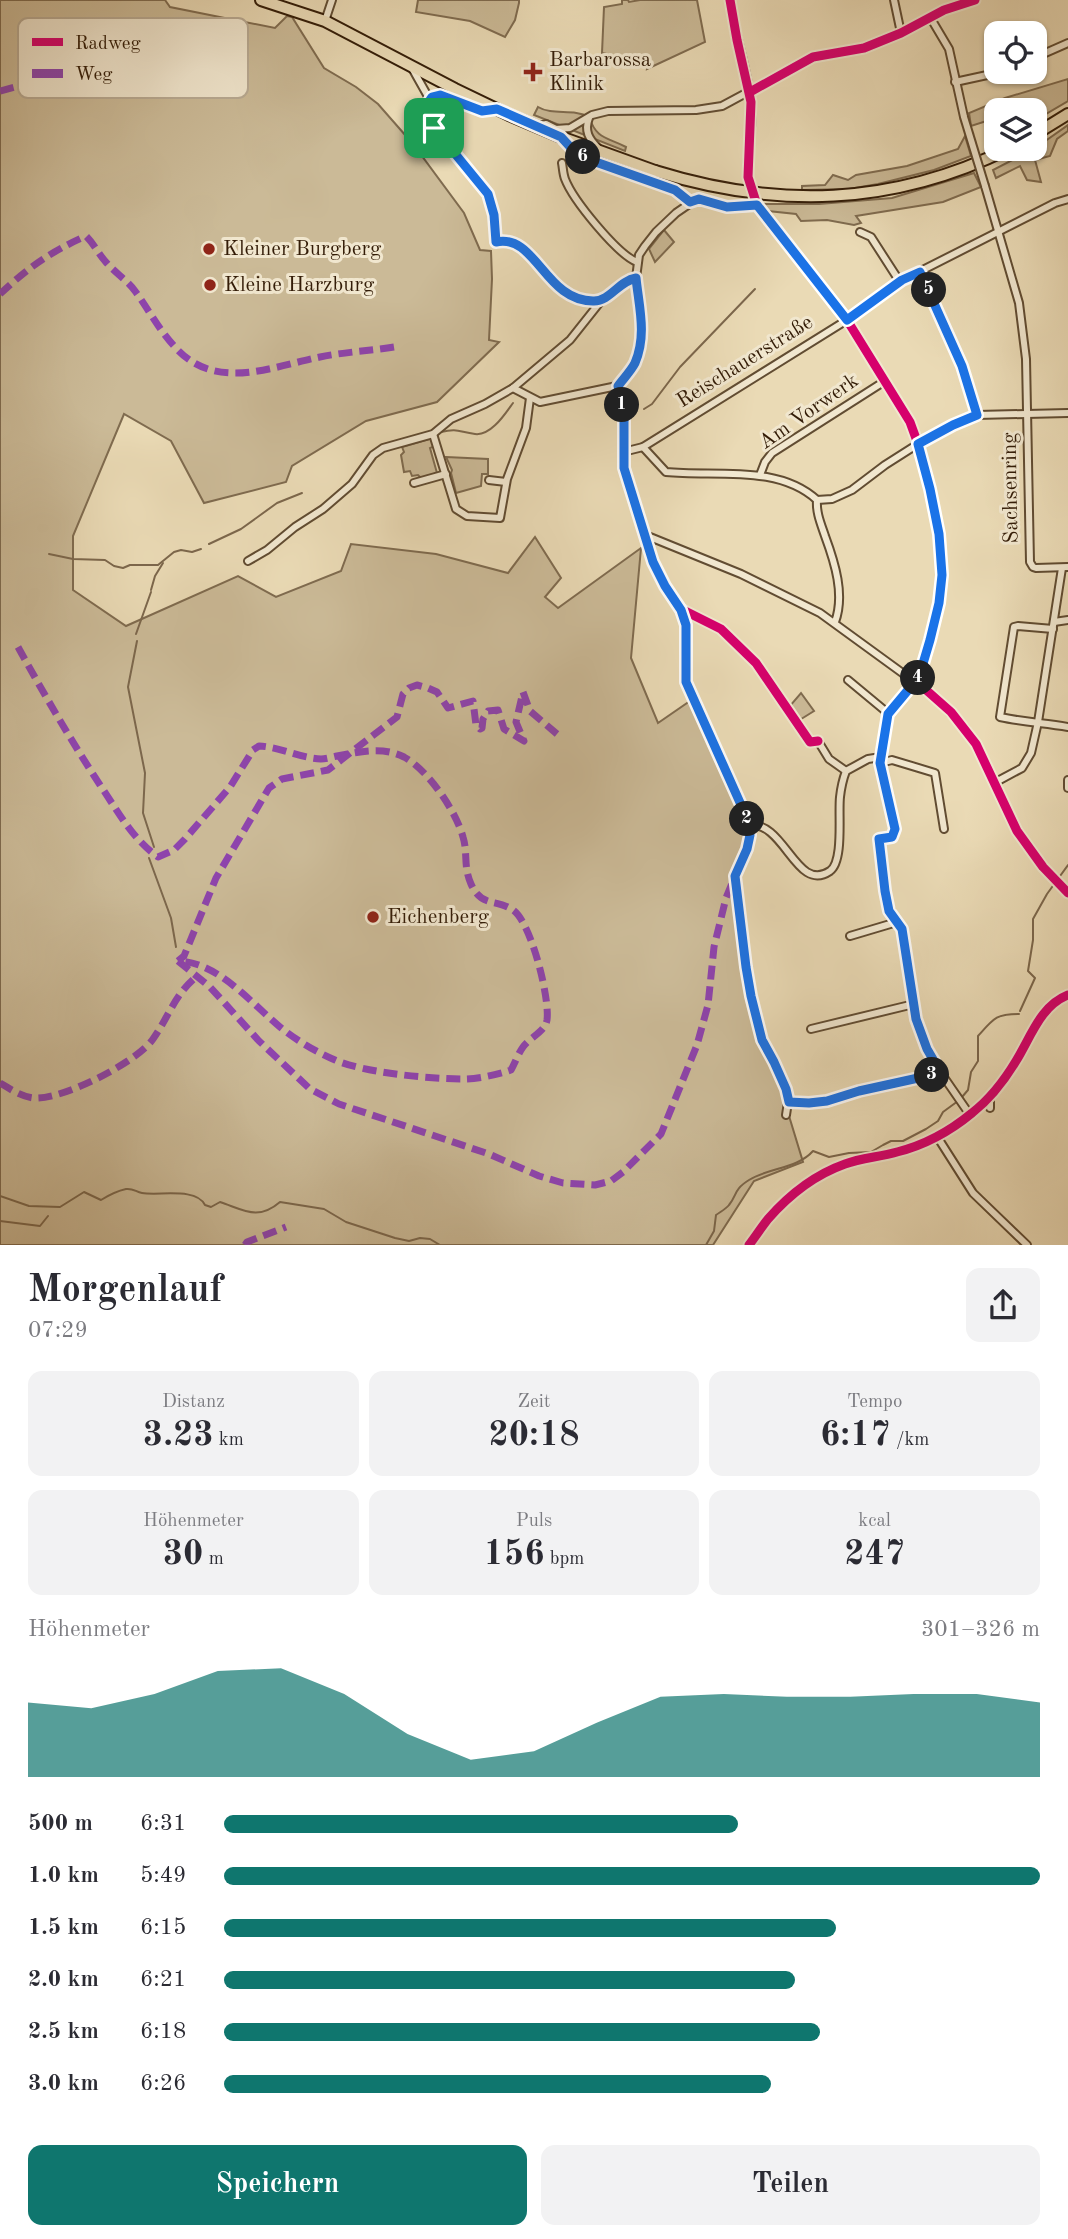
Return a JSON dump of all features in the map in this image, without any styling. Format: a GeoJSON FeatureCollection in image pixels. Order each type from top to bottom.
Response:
{"type":"FeatureCollection","features":[{"type":"Feature","properties":{"kind":"main road"},"geometry":{"type":"LineString","coordinates":[[261,0],[325,21],[537,127],[655,171],[704,185],[742,193],[821,197],[886,190],[925,181],[984,160]]}},
{"type":"Feature","properties":{"kind":"main road"},"geometry":{"type":"LineString","coordinates":[[1047,127],[1068,114]]}},
{"type":"Feature","properties":{"kind":"street"},"geometry":{"type":"LineString","coordinates":[[325,21],[332,0]]}},
{"type":"Feature","properties":{"kind":"street"},"geometry":{"type":"LineString","coordinates":[[730,0],[750,92],[750,184],[757,204],[847,320],[910,422],[930,489],[939,534],[942,575],[939,603],[919,677],[888,714],[881,760],[895,829],[892,837],[879,839],[889,911],[902,929],[920,1034],[941,1073],[970,1115]]}},
{"type":"Feature","properties":{"kind":"street"},"geometry":{"type":"LineString","coordinates":[[894,0],[901,33]]}},
{"type":"Feature","properties":{"kind":"street"},"geometry":{"type":"LineString","coordinates":[[537,127],[546,124],[556,129],[566,129],[598,112],[710,109],[722,106],[814,57],[864,48],[901,33],[944,10],[975,0]]}},
{"type":"Feature","properties":{"kind":"street"},"geometry":{"type":"LineString","coordinates":[[930,17],[949,49],[964,117],[1019,303],[1026,359],[1028,414]]}},
{"type":"Feature","properties":{"kind":"street"},"geometry":{"type":"LineString","coordinates":[[1047,52],[1068,43]]}},
{"type":"Feature","properties":{"kind":"street"},"geometry":{"type":"LineString","coordinates":[[411,65],[429,102],[434,128],[488,194],[494,215],[496,242],[508,240],[519,245],[564,293],[585,301],[601,301]]}},
{"type":"Feature","properties":{"kind":"street"},"geometry":{"type":"LineString","coordinates":[[955,82],[984,77]]}},
{"type":"Feature","properties":{"kind":"street"},"geometry":{"type":"LineString","coordinates":[[429,102],[440,95],[482,111],[497,109]]}},
{"type":"Feature","properties":{"kind":"street"},"geometry":{"type":"LineString","coordinates":[[589,117],[586,128],[588,136],[602,152]]}},
{"type":"Feature","properties":{"kind":"street"},"geometry":{"type":"LineString","coordinates":[[561,137],[581,156],[675,190],[690,202]]}},
{"type":"Feature","properties":{"kind":"street"},"geometry":{"type":"LineString","coordinates":[[562,163],[563,176],[586,211],[630,259],[637,262]]}},
{"type":"Feature","properties":{"kind":"street"},"geometry":{"type":"LineString","coordinates":[[513,388],[540,402],[618,386],[634,365],[641,337],[642,319],[636,278],[637,262],[645,246],[656,232],[690,202],[699,199],[727,207],[757,204]]}},
{"type":"Feature","properties":{"kind":"street","name":"Reischauerstraße"},"geometry":{"type":"LineString","coordinates":[[623,452],[643,447],[847,320],[900,282],[1055,203],[1068,199]]}},
{"type":"Feature","properties":{"kind":"street"},"geometry":{"type":"LineString","coordinates":[[860,232],[871,237],[900,282]]}},
{"type":"Feature","properties":{"kind":"street"},"geometry":{"type":"LineString","coordinates":[[920,272],[962,366],[977,415]]}},
{"type":"Feature","properties":{"kind":"street"},"geometry":{"type":"LineString","coordinates":[[248,561],[267,551],[295,527],[323,509],[352,484],[373,455],[383,448],[433,434],[451,419],[513,388],[570,340],[601,301],[629,279],[636,278]]}},
{"type":"Feature","properties":{"kind":"street","name":"Am Vorwerk"},"geometry":{"type":"LineString","coordinates":[[760,475],[772,453],[885,381]]}},
{"type":"Feature","properties":{"kind":"street"},"geometry":{"type":"LineString","coordinates":[[618,386],[624,411],[624,468],[659,574],[684,616],[685,676],[690,693],[733,782],[748,825],[750,835],[747,849],[735,876],[746,967],[762,1040],[786,1089],[789,1102],[786,1115]]}},
{"type":"Feature","properties":{"kind":"street"},"geometry":{"type":"LineString","coordinates":[[433,434],[456,509],[462,514],[500,518],[506,482],[526,428],[530,397]]}},
{"type":"Feature","properties":{"kind":"street"},"geometry":{"type":"LineString","coordinates":[[643,447],[666,472],[760,475],[806,489],[817,499],[832,499],[852,490],[918,444],[977,415],[1068,413]]}},
{"type":"Feature","properties":{"kind":"street","name":"Sachsenring"},"geometry":{"type":"LineString","coordinates":[[1028,414],[1031,565],[1036,568],[1065,567]]}},
{"type":"Feature","properties":{"kind":"street"},"geometry":{"type":"LineString","coordinates":[[414,483],[446,474]]}},
{"type":"Feature","properties":{"kind":"street"},"geometry":{"type":"LineString","coordinates":[[489,480],[506,482]]}},
{"type":"Feature","properties":{"kind":"street"},"geometry":{"type":"LineString","coordinates":[[817,499],[816,510],[831,551],[837,579],[839,601],[835,622]]}},
{"type":"Feature","properties":{"kind":"street"},"geometry":{"type":"LineString","coordinates":[[645,535],[741,574],[820,613],[934,696],[965,728],[976,744],[1017,831],[1055,882],[1068,893]]}},
{"type":"Feature","properties":{"kind":"street"},"geometry":{"type":"LineString","coordinates":[[994,783],[1015,774],[1031,752],[1065,567]]}},
{"type":"Feature","properties":{"kind":"street"},"geometry":{"type":"LineString","coordinates":[[1068,620],[1054,625],[1018,626],[1013,631],[1000,718],[1068,727]]}},
{"type":"Feature","properties":{"kind":"street"},"geometry":{"type":"LineString","coordinates":[[848,680],[888,714]]}},
{"type":"Feature","properties":{"kind":"street"},"geometry":{"type":"LineString","coordinates":[[818,741],[829,759],[846,771]]}},
{"type":"Feature","properties":{"kind":"street"},"geometry":{"type":"LineString","coordinates":[[748,825],[760,825],[771,830],[803,870],[816,874],[830,871],[837,861],[840,794],[846,771],[867,759],[892,760],[935,773],[944,828]]}},
{"type":"Feature","properties":{"kind":"street"},"geometry":{"type":"LineString","coordinates":[[1068,780],[1068,788]]}},
{"type":"Feature","properties":{"kind":"street"},"geometry":{"type":"LineString","coordinates":[[850,936],[897,922]]}},
{"type":"Feature","properties":{"kind":"street"},"geometry":{"type":"LineString","coordinates":[[748,1245],[768,1219],[809,1182],[845,1164],[898,1152],[938,1138],[970,1115],[990,1097],[1012,1067],[1037,1023],[1053,1004],[1068,995]]}},
{"type":"Feature","properties":{"kind":"street"},"geometry":{"type":"LineString","coordinates":[[811,1029],[914,1004]]}},
{"type":"Feature","properties":{"kind":"street"},"geometry":{"type":"LineString","coordinates":[[789,1102],[827,1101],[941,1073]]}},
{"type":"Feature","properties":{"kind":"street"},"geometry":{"type":"LineString","coordinates":[[990,1097],[990,1108]]}},
{"type":"Feature","properties":{"kind":"street"},"geometry":{"type":"LineString","coordinates":[[938,1138],[973,1193],[1027,1245]]}},
{"type":"Feature","properties":{"kind":"shaded area"},"geometry":{"type":"Polygon","coordinates":[[[0,0],[165,0],[170,7],[225,18],[18,18],[18,98],[248,98],[248,23],[275,28],[287,16],[292,17],[324,68],[378,104],[413,144],[464,213],[480,250],[491,251],[489,340],[499,342],[437,402],[366,421],[292,466],[286,482],[204,503],[171,441],[124,414],[73,536],[73,590],[126,626],[238,576],[276,597],[341,571],[351,544],[436,554],[508,573],[535,537],[561,578],[545,597],[558,608],[641,548],[631,658],[658,723],[690,701],[743,811],[747,831],[745,848],[733,873],[736,903],[765,1037],[803,1162],[754,1181],[713,1245],[0,1245],[0,0]]]}},
{"type":"Feature","properties":{"kind":"shaded area"},"geometry":{"type":"Polygon","coordinates":[[[418,0],[519,0],[519,3],[515,20],[505,37],[470,21],[416,12],[418,0]]]}},
{"type":"Feature","properties":{"kind":"shaded area"},"geometry":{"type":"Polygon","coordinates":[[[622,0],[697,0],[705,42],[647,69],[648,63],[602,53],[604,7],[622,4],[622,0]]]}},
{"type":"Feature","properties":{"kind":"shaded area"},"geometry":{"type":"Polygon","coordinates":[[[1068,79],[1068,101],[1047,113],[1047,98],[1005,98],[1068,79]]]}},
{"type":"Feature","properties":{"kind":"shaded area"},"geometry":{"type":"Polygon","coordinates":[[[538,107],[589,117],[599,134],[626,147],[625,151],[534,115],[538,107]]]}},
{"type":"Feature","properties":{"kind":"shaded area"},"geometry":{"type":"Polygon","coordinates":[[[984,107],[984,122],[971,126],[969,113],[984,107]]]}},
{"type":"Feature","properties":{"kind":"shaded area"},"geometry":{"type":"Polygon","coordinates":[[[1068,125],[1068,131],[1057,139],[1050,156],[1047,157],[1047,140],[1068,125]]]}},
{"type":"Feature","properties":{"kind":"shaded area"},"geometry":{"type":"Polygon","coordinates":[[[965,136],[971,156],[934,170],[849,189],[802,190],[802,186],[825,185],[833,175],[848,180],[856,175],[907,166],[958,149],[965,136]]]}},
{"type":"Feature","properties":{"kind":"shaded area"},"geometry":{"type":"Polygon","coordinates":[[[1011,161],[1035,161],[1041,182],[1027,180],[1020,166],[996,178],[993,170],[1011,161]]]}},
{"type":"Feature","properties":{"kind":"shaded area"},"geometry":{"type":"Polygon","coordinates":[[[974,173],[981,187],[943,202],[856,216],[861,223],[854,225],[827,220],[801,221],[796,214],[768,211],[763,204],[819,204],[892,198],[974,173]]]}},
{"type":"Feature","properties":{"kind":"shaded area"},"geometry":{"type":"Polygon","coordinates":[[[664,230],[674,242],[655,262],[649,249],[664,230]]]}},
{"type":"Feature","properties":{"kind":"shaded area"},"geometry":{"type":"Polygon","coordinates":[[[433,438],[435,446],[430,448],[437,473],[421,478],[418,475],[412,476],[410,471],[404,472],[402,447],[433,438]]]}},
{"type":"Feature","properties":{"kind":"shaded area"},"geometry":{"type":"Polygon","coordinates":[[[446,457],[488,459],[488,474],[482,474],[481,486],[456,493],[452,470],[446,457]]]}},
{"type":"Feature","properties":{"kind":"shaded area"},"geometry":{"type":"Polygon","coordinates":[[[801,693],[814,711],[798,721],[789,707],[801,693]]]}},
{"type":"Feature","properties":{"kind":"waterway"},"geometry":{"type":"LineString","coordinates":[[644,409],[652,404],[680,367],[755,289]]}},
{"type":"Feature","properties":{"kind":"waterway"},"geometry":{"type":"LineString","coordinates":[[441,432],[487,432],[513,403]]}},
{"type":"Feature","properties":{"kind":"waterway"},"geometry":{"type":"LineString","coordinates":[[209,544],[241,529],[277,503],[302,493]]}},
{"type":"Feature","properties":{"kind":"waterway"},"geometry":{"type":"LineString","coordinates":[[49,554],[73,559],[105,560],[123,568],[130,565],[158,565],[174,552],[201,549]]}},
{"type":"Feature","properties":{"kind":"waterway"},"geometry":{"type":"LineString","coordinates":[[151,590],[163,563]]}},
{"type":"Feature","properties":{"kind":"waterway"},"geometry":{"type":"LineString","coordinates":[[136,634],[151,592]]}},
{"type":"Feature","properties":{"kind":"waterway"},"geometry":{"type":"LineString","coordinates":[[137,641],[128,687],[145,773],[143,813],[154,847]]}},
{"type":"Feature","properties":{"kind":"waterway"},"geometry":{"type":"LineString","coordinates":[[149,858],[171,918],[176,947]]}},
{"type":"Feature","properties":{"kind":"waterway"},"geometry":{"type":"LineString","coordinates":[[1020,1011],[1035,978],[1028,971],[1033,919],[1068,865]]}},
{"type":"Feature","properties":{"kind":"waterway"},"geometry":{"type":"LineString","coordinates":[[962,1097],[968,1090],[971,1072],[978,1061],[978,1036],[996,1018],[1019,1014]]}},
{"type":"Feature","properties":{"kind":"waterway"},"geometry":{"type":"LineString","coordinates":[[706,1245],[714,1231],[716,1215],[728,1206],[738,1189],[749,1180],[791,1165],[813,1151],[829,1157],[871,1152],[891,1141],[903,1141],[938,1121],[943,1112],[958,1101]]}},
{"type":"Feature","properties":{"kind":"waterway"},"geometry":{"type":"LineString","coordinates":[[0,1196],[29,1206],[60,1207],[84,1192],[101,1200],[128,1189],[142,1193],[186,1194],[211,1207],[220,1202],[251,1212],[265,1211],[280,1202],[324,1209],[346,1222],[395,1238],[409,1241],[430,1239],[440,1245]]}},
{"type":"Feature","properties":{"kind":"waterway"},"geometry":{"type":"LineString","coordinates":[[0,1221],[40,1226],[48,1216]]}},
{"type":"Feature","properties":{"kind":"marked path"},"geometry":{"type":"LineString","coordinates":[[0,91],[18,86]]}},
{"type":"Feature","properties":{"kind":"marked path"},"geometry":{"type":"LineString","coordinates":[[0,294],[40,261],[86,236],[109,265],[135,291],[175,347],[191,361],[208,369],[244,373],[329,355],[394,347]]}},
{"type":"Feature","properties":{"kind":"marked path"},"geometry":{"type":"LineString","coordinates":[[18,647],[70,738],[116,809],[135,835],[158,857],[174,850],[185,839],[230,787],[253,750],[259,746],[321,759],[379,751],[396,754],[413,763],[440,792],[454,815],[463,837],[467,871],[475,892],[484,900],[506,906],[520,917],[538,961],[547,1020],[543,1028],[523,1047],[511,1070],[505,1072],[463,1079],[380,1072],[348,1065],[313,1049],[280,1027],[220,976],[207,968],[178,961]]}},
{"type":"Feature","properties":{"kind":"marked path"},"geometry":{"type":"LineString","coordinates":[[178,961],[184,956],[216,878],[269,788],[282,779],[328,770],[397,717],[403,694],[409,688],[417,685],[437,692],[448,708],[473,701],[476,725],[480,729],[488,711],[498,710],[504,729],[524,741],[516,722],[523,692],[530,711],[557,734]]}},
{"type":"Feature","properties":{"kind":"marked path"},"geometry":{"type":"LineString","coordinates":[[178,961],[210,987],[259,1041],[310,1089],[339,1104],[489,1154],[539,1176],[563,1183],[595,1185],[611,1181],[623,1172],[661,1134],[697,1045],[708,1005],[714,947],[726,898],[735,876]]}},
{"type":"Feature","properties":{"kind":"marked path"},"geometry":{"type":"LineString","coordinates":[[0,1083],[34,1098],[63,1093],[98,1078],[132,1058],[153,1039],[177,999],[196,977]]}},
{"type":"Feature","properties":{"kind":"marked path"},"geometry":{"type":"LineString","coordinates":[[245,1245],[286,1227]]}},
{"type":"Feature","properties":{"kind":"cycle path"},"geometry":{"type":"LineString","coordinates":[[730,0],[751,102],[748,177],[757,205],[847,320],[910,422],[918,444],[939,534],[942,575],[939,603],[930,640],[916,681],[951,712],[976,744],[1017,831],[1043,867],[1068,893]]}},
{"type":"Feature","properties":{"kind":"cycle path"},"geometry":{"type":"LineString","coordinates":[[750,92],[813,57],[864,48],[901,33],[944,10],[975,0]]}},
{"type":"Feature","properties":{"kind":"cycle path"},"geometry":{"type":"LineString","coordinates":[[681,609],[721,629],[756,663],[810,742],[818,741]]}},
{"type":"Feature","properties":{"kind":"cycle path"},"geometry":{"type":"LineString","coordinates":[[749,1245],[768,1219],[785,1202],[823,1174],[851,1162],[917,1146],[963,1120],[1002,1083],[1043,1014],[1068,995]]}},
{"type":"Feature","properties":{"kind":"place","name":"Barbarossa Klinik"},"geometry":{"type":"Point","coordinates":[533,72]}},
{"type":"Feature","properties":{"kind":"place","name":"Kleiner Burgberg"},"geometry":{"type":"Point","coordinates":[209,249]}},
{"type":"Feature","properties":{"kind":"place","name":"Kleine Harzburg"},"geometry":{"type":"Point","coordinates":[210,285]}},
{"type":"Feature","properties":{"kind":"place","name":"Eichenberg"},"geometry":{"type":"Point","coordinates":[373,917]}},
{"type":"Feature","properties":{"kind":"route"},"geometry":{"type":"LineString","coordinates":[[445,95],[470,108],[482,111],[497,109],[561,137],[581,156],[675,190],[690,202],[703,199],[735,208],[757,205],[847,320],[902,280],[920,272],[962,366],[977,415],[918,444],[939,534],[942,575],[939,603],[919,677],[888,714],[880,763],[895,829],[892,837],[879,839],[889,911],[902,929],[916,1019],[920,1034],[941,1073],[827,1101],[789,1102],[786,1089],[762,1040],[746,967],[735,876],[750,835],[746,816],[686,682],[684,616],[653,562],[624,468],[624,411],[618,386],[634,365],[641,337],[642,319],[636,278],[629,279],[601,301],[585,301],[564,293],[519,245],[508,240],[496,242],[494,215],[488,194],[434,128],[429,100],[445,95]]}}]}
